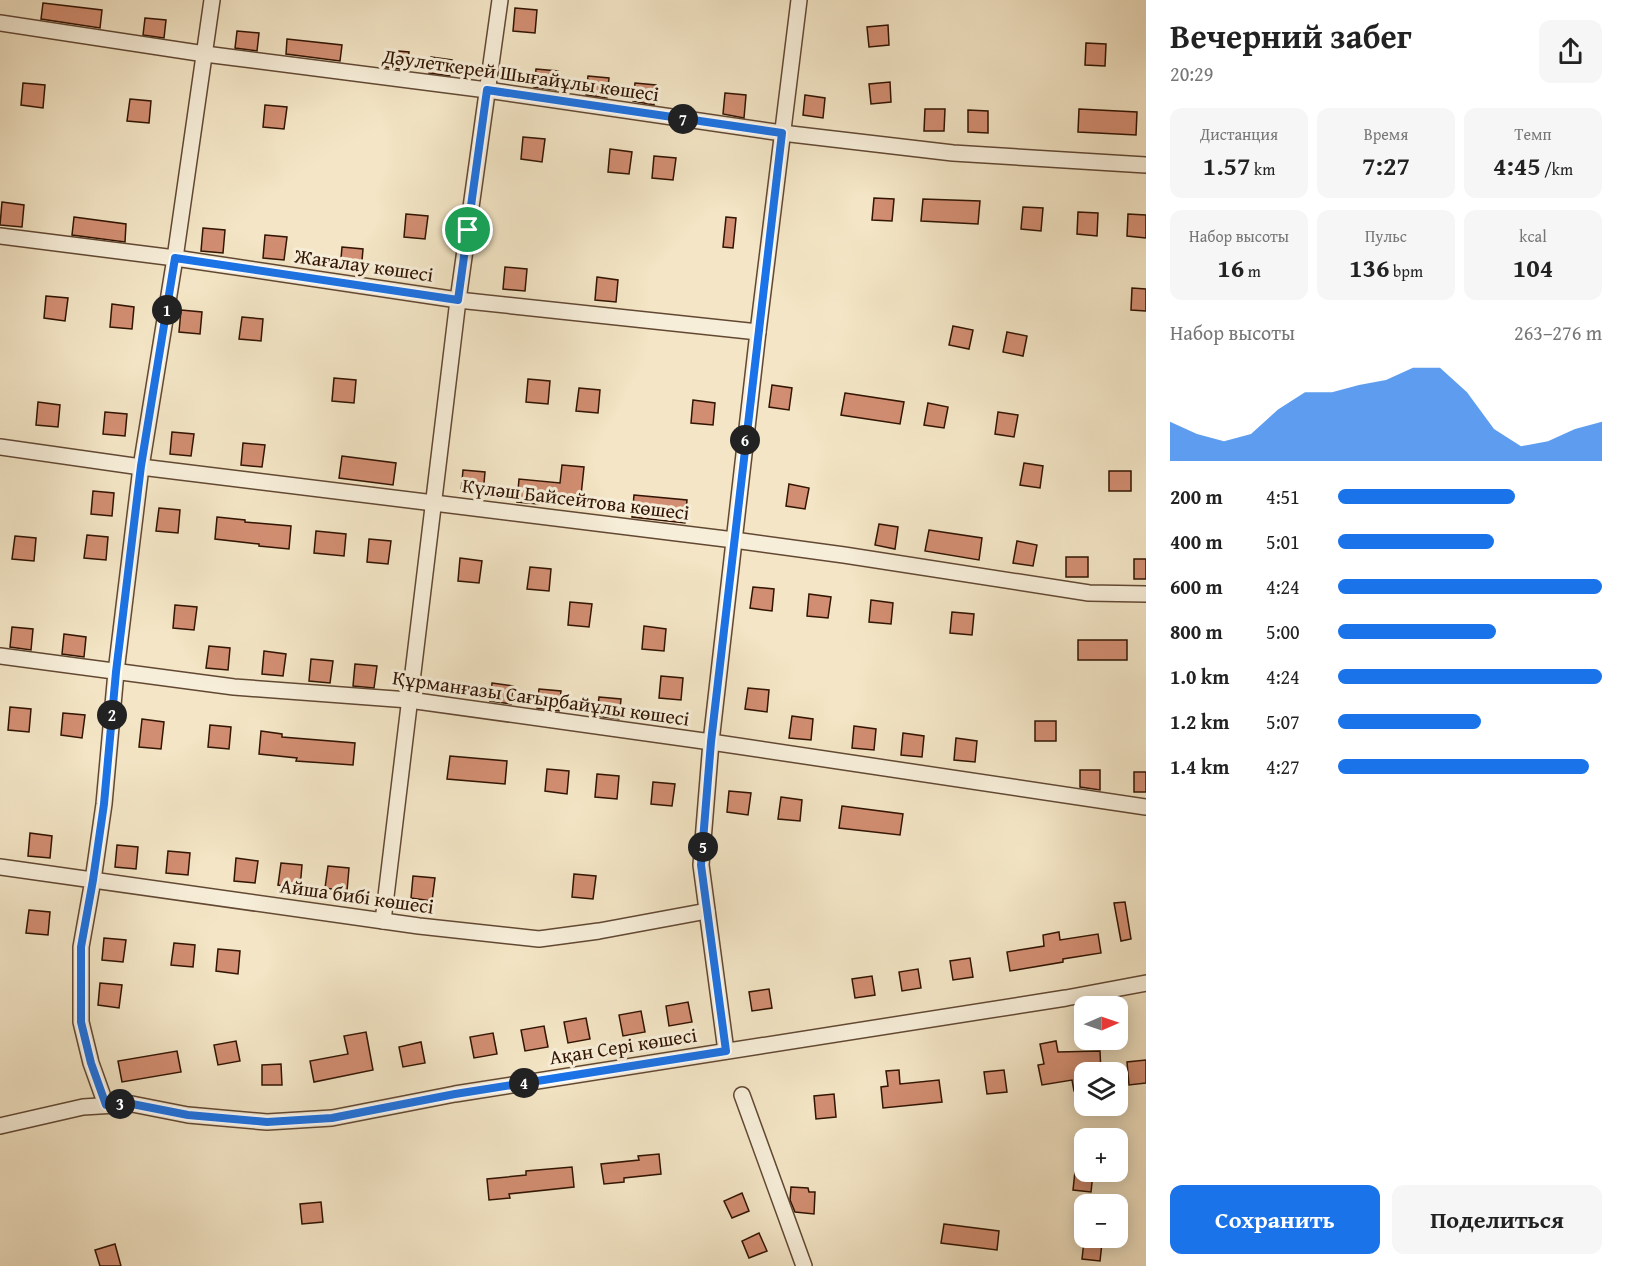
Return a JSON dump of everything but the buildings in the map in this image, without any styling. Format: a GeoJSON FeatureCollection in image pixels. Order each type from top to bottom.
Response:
{"type":"FeatureCollection","features":[{"type":"Feature","properties":{"kind":"street"},"geometry":{"type":"LineString","coordinates":[[106,1105],[91,1063],[81,1022],[81,947],[104,804],[116,672],[141,466],[175,258],[212,0]]}},
{"type":"Feature","properties":{"kind":"street"},"geometry":{"type":"LineString","coordinates":[[383,921],[458,300],[500,0]]}},
{"type":"Feature","properties":{"kind":"street"},"geometry":{"type":"LineString","coordinates":[[726,1051],[701,865],[711,742],[799,0]]}},
{"type":"Feature","properties":{"kind":"street","name":"Дәулеткерей Шығайұлы көшесі"},"geometry":{"type":"LineString","coordinates":[[0,23],[205,54],[487,90],[782,133],[953,153],[1146,165]]}},
{"type":"Feature","properties":{"kind":"street","name":"Жағалау көшесі"},"geometry":{"type":"LineString","coordinates":[[0,236],[175,258],[458,300],[758,332]]}},
{"type":"Feature","properties":{"kind":"street","name":"Күләш Байсейтова көшесі"},"geometry":{"type":"LineString","coordinates":[[0,447],[734,540],[1089,593],[1146,594]]}},
{"type":"Feature","properties":{"kind":"street","name":"Құрманғазы Сағырбайұлы көшесі"},"geometry":{"type":"LineString","coordinates":[[0,657],[234,687],[409,700],[711,742],[1146,807]]}},
{"type":"Feature","properties":{"kind":"street","name":"Айша бибі көшесі"},"geometry":{"type":"LineString","coordinates":[[0,867],[383,921],[539,939],[599,931],[707,910]]}},
{"type":"Feature","properties":{"kind":"street","name":"Ақан Сері көшесі"},"geometry":{"type":"LineString","coordinates":[[0,1126],[83,1107],[132,1104],[188,1115],[267,1122],[332,1118],[455,1094],[1146,983]]}},
{"type":"Feature","properties":{"kind":"street"},"geometry":{"type":"LineString","coordinates":[[1130,987],[1146,989]]}},
{"type":"Feature","properties":{"kind":"street"},"geometry":{"type":"LineString","coordinates":[[742,1095],[804,1266]]}},
{"type":"Feature","properties":{"kind":"route"},"geometry":{"type":"LineString","coordinates":[[487,90],[782,133],[711,742],[701,865],[726,1051],[455,1094],[332,1118],[267,1122],[188,1115],[132,1104],[106,1105],[91,1063],[81,1022],[81,947],[104,804],[116,672],[141,466],[175,258],[458,300],[468,230],[487,90]]}}]}
